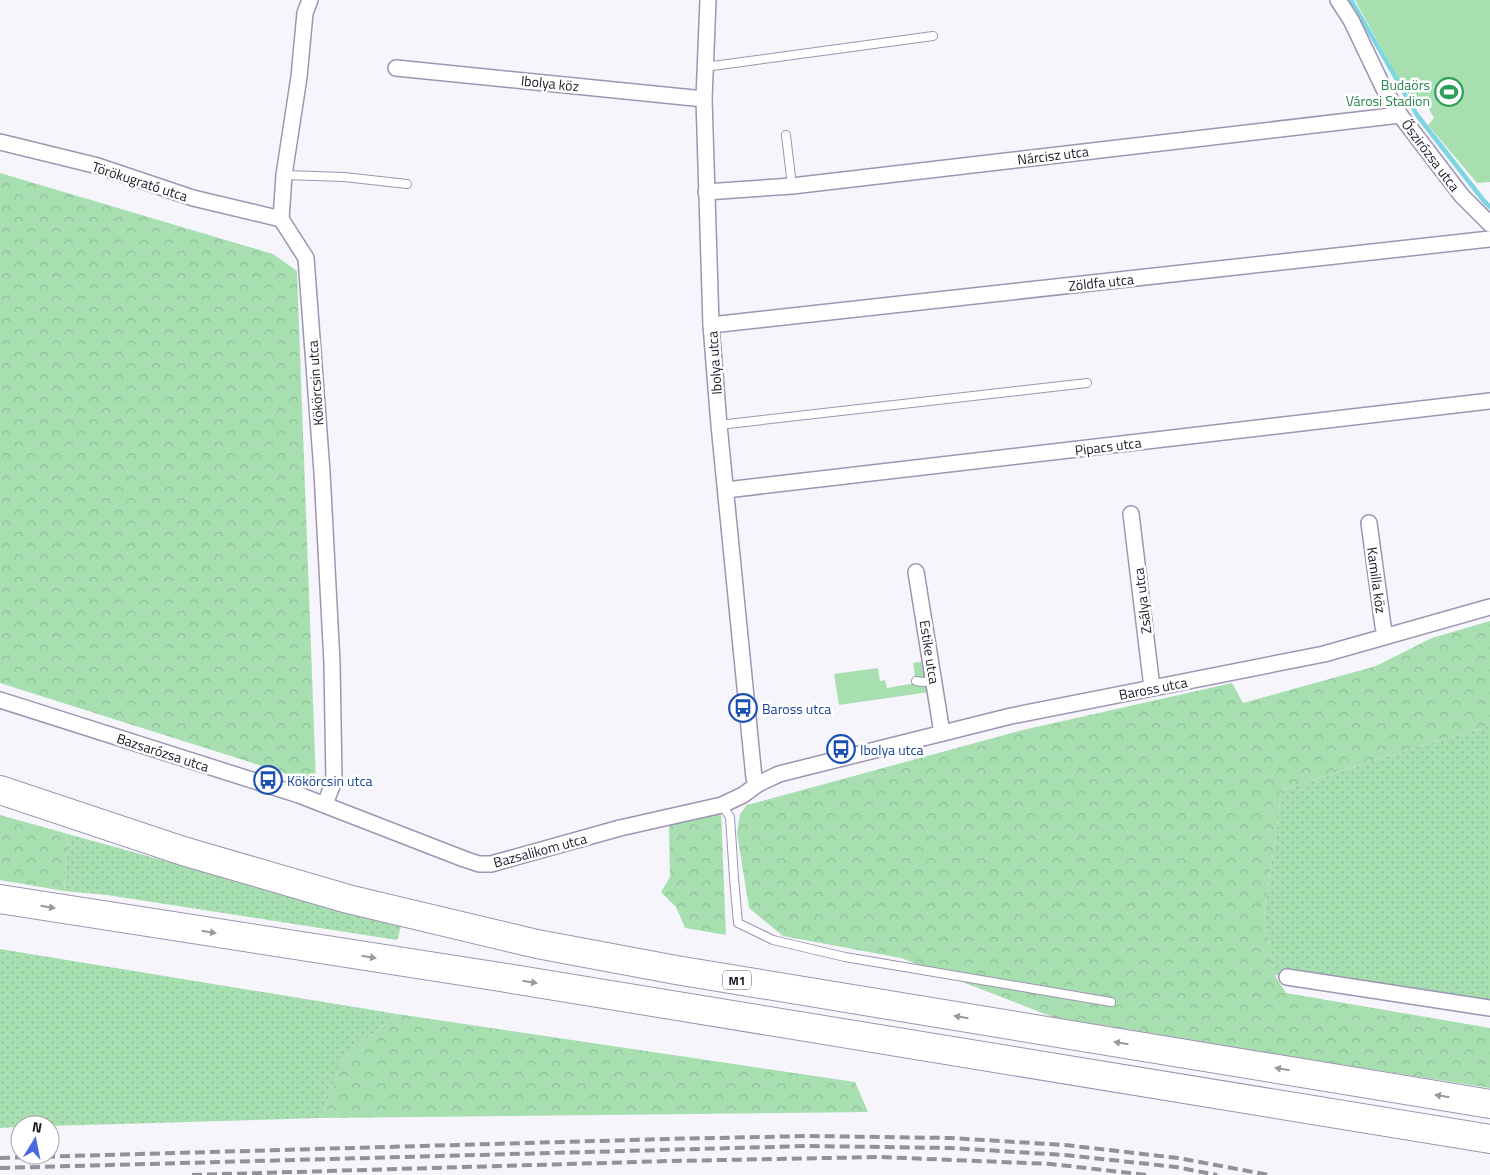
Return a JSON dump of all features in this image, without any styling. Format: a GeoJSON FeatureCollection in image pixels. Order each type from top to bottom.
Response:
{"type":"FeatureCollection","features":[{"type":"Feature","properties":{"kind":"highway","name":"M1"},"geometry":{"type":"LineString","coordinates":[[0,790],[183,851],[348,899],[538,944],[676,970],[1490,1104]]}},
{"type":"Feature","properties":{"kind":"highway"},"geometry":{"type":"LineString","coordinates":[[0,899],[494,976],[1490,1139]]}},
{"type":"Feature","properties":{"kind":"street","name":"Ibolya utca"},"geometry":{"type":"LineString","coordinates":[[708,0],[704,99],[711,326],[754,778],[758,784]]}},
{"type":"Feature","properties":{"kind":"street","name":"Őszirózsa utca"},"geometry":{"type":"LineString","coordinates":[[1338,0],[1384,89],[1400,115],[1462,196],[1490,224]]}},
{"type":"Feature","properties":{"kind":"street"},"geometry":{"type":"LineString","coordinates":[[280,219],[284,175],[299,77],[306,4]]}},
{"type":"Feature","properties":{"kind":"street","name":"Ibolya köz"},"geometry":{"type":"LineString","coordinates":[[396,68],[704,99]]}},
{"type":"Feature","properties":{"kind":"street","name":"Nárcisz utca"},"geometry":{"type":"LineString","coordinates":[[706,192],[792,186],[1400,115]]}},
{"type":"Feature","properties":{"kind":"street","name":"Törökugrató utca"},"geometry":{"type":"LineString","coordinates":[[0,142],[98,166],[193,198],[280,219]]}},
{"type":"Feature","properties":{"kind":"street","name":"Kökörcsin utca"},"geometry":{"type":"LineString","coordinates":[[280,219],[306,258],[322,472],[332,664],[334,780],[325,804]]}},
{"type":"Feature","properties":{"kind":"street","name":"Zöldfa utca"},"geometry":{"type":"LineString","coordinates":[[711,326],[1490,239]]}},
{"type":"Feature","properties":{"kind":"street","name":"Pipacs utca"},"geometry":{"type":"LineString","coordinates":[[726,490],[1490,402]]}},
{"type":"Feature","properties":{"kind":"street","name":"Zsálya utca"},"geometry":{"type":"LineString","coordinates":[[1131,514],[1152,688]]}},
{"type":"Feature","properties":{"kind":"street","name":"Kamilla köz"},"geometry":{"type":"LineString","coordinates":[[1369,523],[1386,636]]}},
{"type":"Feature","properties":{"kind":"street","name":"Estike utca"},"geometry":{"type":"LineString","coordinates":[[916,572],[942,733]]}},
{"type":"Feature","properties":{"kind":"street","name":"Baross utca"},"geometry":{"type":"LineString","coordinates":[[758,784],[779,774],[1011,716],[1324,654],[1490,607]]}},
{"type":"Feature","properties":{"kind":"street","name":"Bazsarózsa utca"},"geometry":{"type":"LineString","coordinates":[[0,700],[325,804]]}},
{"type":"Feature","properties":{"kind":"street","name":"Bazsalikom utca"},"geometry":{"type":"LineString","coordinates":[[325,804],[479,864],[491,864],[620,828],[722,805],[743,795],[758,784]]}},
{"type":"Feature","properties":{"kind":"street"},"geometry":{"type":"LineString","coordinates":[[1287,977],[1490,1008]]}},
{"type":"Feature","properties":{"kind":"lane"},"geometry":{"type":"LineString","coordinates":[[705,66],[934,36]]}},
{"type":"Feature","properties":{"kind":"lane"},"geometry":{"type":"LineString","coordinates":[[786,135],[792,186]]}},
{"type":"Feature","properties":{"kind":"lane"},"geometry":{"type":"LineString","coordinates":[[284,175],[407,184]]}},
{"type":"Feature","properties":{"kind":"lane"},"geometry":{"type":"LineString","coordinates":[[719,425],[1087,383]]}},
{"type":"Feature","properties":{"kind":"lane"},"geometry":{"type":"LineString","coordinates":[[916,681],[934,681]]}},
{"type":"Feature","properties":{"kind":"lane"},"geometry":{"type":"LineString","coordinates":[[722,805],[730,817],[738,923],[773,940],[844,957],[1111,1002]]}},
{"type":"Feature","properties":{"kind":"green space","name":"Budaörs Városi Stadion"},"geometry":{"type":"Polygon","coordinates":[[[1355,0],[1490,0],[1490,182],[1477,183],[1428,125],[1434,118],[1427,105],[1415,104],[1399,81],[1355,0]]]}},
{"type":"Feature","properties":{"kind":"green space"},"geometry":{"type":"Polygon","coordinates":[[[0,173],[273,254],[297,271],[316,783],[0,683],[0,173]]]}},
{"type":"Feature","properties":{"kind":"green space"},"geometry":{"type":"Polygon","coordinates":[[[1490,621],[1490,726],[1282,790],[1264,916],[1274,974],[1286,993],[1490,1028],[1490,1088],[1063,1021],[901,958],[783,936],[749,908],[737,833],[740,814],[747,805],[1023,730],[1232,683],[1243,703],[1376,666],[1432,638],[1490,621]]]}},
{"type":"Feature","properties":{"kind":"green space"},"geometry":{"type":"Polygon","coordinates":[[[925,661],[930,692],[839,705],[834,674],[878,668],[880,681],[885,680],[887,688],[916,683],[913,663],[925,661]]]}},
{"type":"Feature","properties":{"kind":"green space"},"geometry":{"type":"Polygon","coordinates":[[[1490,726],[1490,1005],[1274,975],[1264,916],[1282,790],[1490,726]]]}},
{"type":"Feature","properties":{"kind":"green space"},"geometry":{"type":"Polygon","coordinates":[[[721,812],[726,935],[685,928],[676,907],[661,892],[670,877],[669,825],[721,812]]]}},
{"type":"Feature","properties":{"kind":"green space"},"geometry":{"type":"Polygon","coordinates":[[[0,815],[68,834],[64,891],[0,880],[0,815]]]}},
{"type":"Feature","properties":{"kind":"green space"},"geometry":{"type":"Polygon","coordinates":[[[68,834],[401,926],[397,940],[107,895],[64,891],[68,834]]]}},
{"type":"Feature","properties":{"kind":"green space"},"geometry":{"type":"Polygon","coordinates":[[[0,949],[397,1014],[343,1059],[321,1118],[60,1126],[60,1115],[10,1115],[10,1128],[0,1128],[0,949]]]}},
{"type":"Feature","properties":{"kind":"green space"},"geometry":{"type":"Polygon","coordinates":[[[397,1014],[855,1082],[868,1112],[321,1118],[343,1059],[397,1014]]]}},
{"type":"Feature","properties":{"kind":"waterway"},"geometry":{"type":"LineString","coordinates":[[1351,0],[1417,115],[1490,207]]}},
{"type":"Feature","properties":{"kind":"railway"},"geometry":{"type":"LineString","coordinates":[[0,1158],[808,1136],[951,1138],[1065,1145],[1178,1158],[1269,1175]]}},
{"type":"Feature","properties":{"kind":"railway"},"geometry":{"type":"LineString","coordinates":[[0,1168],[807,1146],[951,1148],[1065,1155],[1176,1167],[1217,1175]]}},
{"type":"Feature","properties":{"kind":"railway"},"geometry":{"type":"LineString","coordinates":[[192,1175],[880,1157],[1051,1164],[1147,1175]]}},
{"type":"Feature","properties":{"kind":"place","name":"Budaörs Városi Stadion"},"geometry":{"type":"Point","coordinates":[1449,92]}},
{"type":"Feature","properties":{"kind":"place","name":"Baross utca"},"geometry":{"type":"Point","coordinates":[743,708]}},
{"type":"Feature","properties":{"kind":"place","name":"Ibolya utca"},"geometry":{"type":"Point","coordinates":[841,749]}},
{"type":"Feature","properties":{"kind":"place","name":"Kökörcsin utca"},"geometry":{"type":"Point","coordinates":[268,780]}}]}
